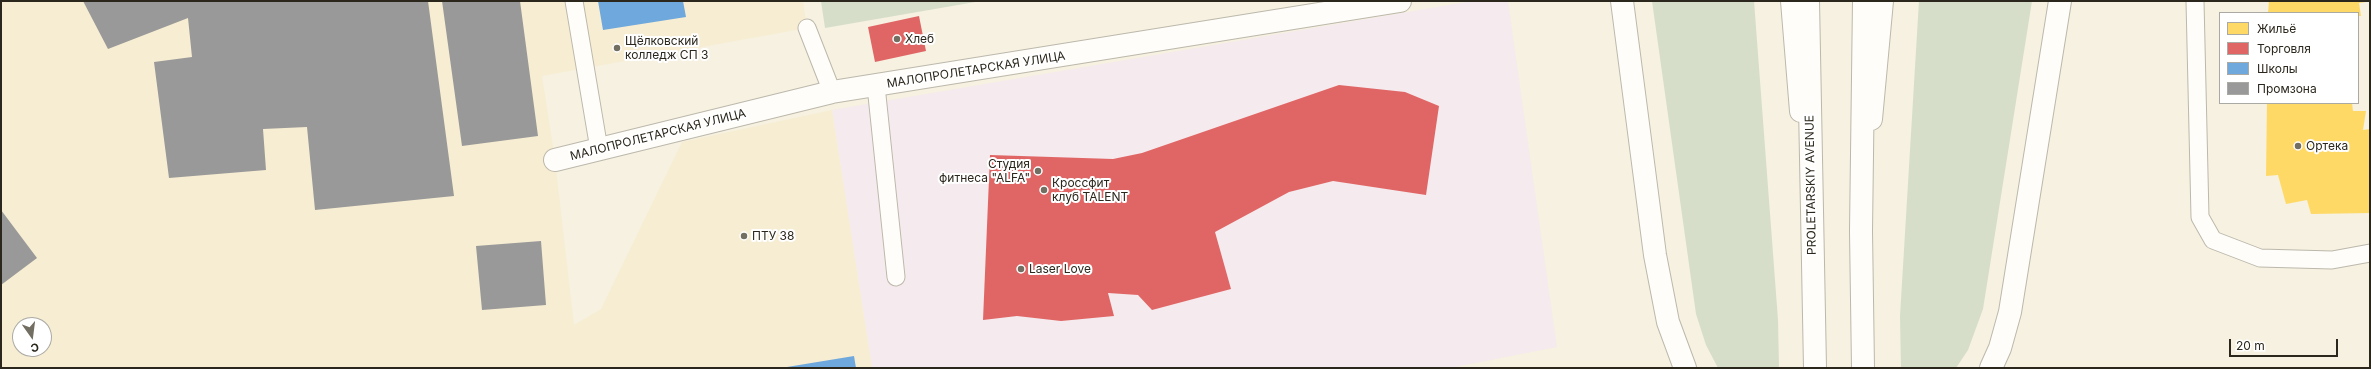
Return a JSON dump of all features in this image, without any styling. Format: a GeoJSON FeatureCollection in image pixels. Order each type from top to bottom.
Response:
{"type":"FeatureCollection","features":[{"type":"Feature","properties":{"kind":"main road","name":"МАЛОПРОЛЕТАРСКАЯ УЛИЦА"},"geometry":{"type":"LineString","coordinates":[[555,160],[832,92],[1400,1]]}},
{"type":"Feature","properties":{"kind":"main road"},"geometry":{"type":"LineString","coordinates":[[1622,1],[1655,255],[1668,322],[1685,368]]}},
{"type":"Feature","properties":{"kind":"main road"},"geometry":{"type":"LineString","coordinates":[[1792,1],[1811,238]]}},
{"type":"Feature","properties":{"kind":"main road","name":"PROLETARSKIY AVENUE"},"geometry":{"type":"LineString","coordinates":[[1808,1],[1811,238],[1815,368]]}},
{"type":"Feature","properties":{"kind":"main road"},"geometry":{"type":"LineString","coordinates":[[1863,368],[1861,231],[1864,1]]}},
{"type":"Feature","properties":{"kind":"main road"},"geometry":{"type":"LineString","coordinates":[[1861,231],[1882,1]]}},
{"type":"Feature","properties":{"kind":"main road"},"geometry":{"type":"LineString","coordinates":[[1991,368],[2000,348],[2012,304],[2060,1]]}},
{"type":"Feature","properties":{"kind":"lane"},"geometry":{"type":"LineString","coordinates":[[574,1],[599,149]]}},
{"type":"Feature","properties":{"kind":"lane"},"geometry":{"type":"LineString","coordinates":[[2195,1],[2200,217],[2213,240],[2260,258],[2332,260],[2370,253]]}},
{"type":"Feature","properties":{"kind":"lane"},"geometry":{"type":"LineString","coordinates":[[807,28],[832,92]]}},
{"type":"Feature","properties":{"kind":"lane"},"geometry":{"type":"LineString","coordinates":[[876,86],[896,277]]}},
{"type":"Feature","properties":{"kind":"shaded area"},"geometry":{"type":"Polygon","coordinates":[[[1,1],[803,1],[807,28],[542,76],[555,160],[574,325],[601,309],[682,142],[832,110],[872,368],[1,368],[1,1]]]}},
{"type":"Feature","properties":{"kind":"shaded area"},"geometry":{"type":"Polygon","coordinates":[[[1472,1],[1508,1],[1557,347],[1450,368],[872,368],[832,110],[1472,1]]]}},
{"type":"Feature","properties":{"kind":"green space"},"geometry":{"type":"Polygon","coordinates":[[[821,1],[981,1],[825,28],[821,1]]]}},
{"type":"Feature","properties":{"kind":"green space"},"geometry":{"type":"Polygon","coordinates":[[[1652,1],[1754,1],[1778,320],[1779,368],[1718,368],[1706,345],[1696,314],[1652,1]]]}},
{"type":"Feature","properties":{"kind":"green space"},"geometry":{"type":"Polygon","coordinates":[[[1919,1],[2032,1],[1983,309],[1968,350],[1956,368],[1901,368],[1900,316],[1919,1]]]}},
{"type":"Feature","properties":{"kind":"building: Жильё"},"geometry":{"type":"Polygon","coordinates":[[[2269,1],[2366,1],[2359,3],[2361,16],[2359,16],[2359,12],[2268,12],[2269,1]]]}},
{"type":"Feature","properties":{"kind":"building: Жильё"},"geometry":{"type":"Polygon","coordinates":[[[2267,104],[2352,104],[2353,111],[2366,111],[2363,130],[2370,129],[2370,213],[2311,214],[2307,200],[2286,204],[2278,175],[2266,176],[2267,104]]]}},
{"type":"Feature","properties":{"kind":"building: Торговля","name":"Хлеб"},"geometry":{"type":"Polygon","coordinates":[[[919,16],[926,51],[875,62],[868,27],[919,16]]]}},
{"type":"Feature","properties":{"kind":"building: Торговля"},"geometry":{"type":"Polygon","coordinates":[[[1339,85],[1405,92],[1439,106],[1426,195],[1333,181],[1289,192],[1215,232],[1231,289],[1152,310],[1138,295],[1108,293],[1114,316],[1061,321],[1017,316],[983,320],[990,155],[1113,159],[1142,153],[1339,85]]]}},
{"type":"Feature","properties":{"kind":"building: Школы"},"geometry":{"type":"Polygon","coordinates":[[[598,1],[683,1],[686,17],[603,30],[598,1]]]}},
{"type":"Feature","properties":{"kind":"building: Школы"},"geometry":{"type":"Polygon","coordinates":[[[854,356],[856,368],[787,368],[787,367],[854,356]]]}},
{"type":"Feature","properties":{"kind":"building: Промзона"},"geometry":{"type":"Polygon","coordinates":[[[83,1],[428,1],[454,196],[315,210],[307,127],[263,129],[266,170],[169,178],[154,62],[192,57],[188,18],[108,49],[83,1]]]}},
{"type":"Feature","properties":{"kind":"building: Промзона"},"geometry":{"type":"Polygon","coordinates":[[[442,1],[520,1],[538,136],[462,146],[442,1]]]}},
{"type":"Feature","properties":{"kind":"building: Промзона"},"geometry":{"type":"Polygon","coordinates":[[[1,210],[37,258],[1,285],[1,210]]]}},
{"type":"Feature","properties":{"kind":"building: Промзона"},"geometry":{"type":"Polygon","coordinates":[[[541,241],[546,305],[482,310],[476,246],[541,241]]]}},
{"type":"Feature","properties":{"kind":"place","name":"Хлеб"},"geometry":{"type":"Point","coordinates":[897,39]}},
{"type":"Feature","properties":{"kind":"place","name":"Щёлковский колледж СП 3"},"geometry":{"type":"Point","coordinates":[617,48]}},
{"type":"Feature","properties":{"kind":"place","name":"Ортека"},"geometry":{"type":"Point","coordinates":[2298,146]}},
{"type":"Feature","properties":{"kind":"place","name":"Студия фитнеса \"ALFA\""},"geometry":{"type":"Point","coordinates":[1038,171]}},
{"type":"Feature","properties":{"kind":"place","name":"Кроссфит клуб TALENT"},"geometry":{"type":"Point","coordinates":[1044,190]}},
{"type":"Feature","properties":{"kind":"place","name":"ПТУ 38"},"geometry":{"type":"Point","coordinates":[744,236]}},
{"type":"Feature","properties":{"kind":"place","name":"Laser Love"},"geometry":{"type":"Point","coordinates":[1021,269]}}]}
